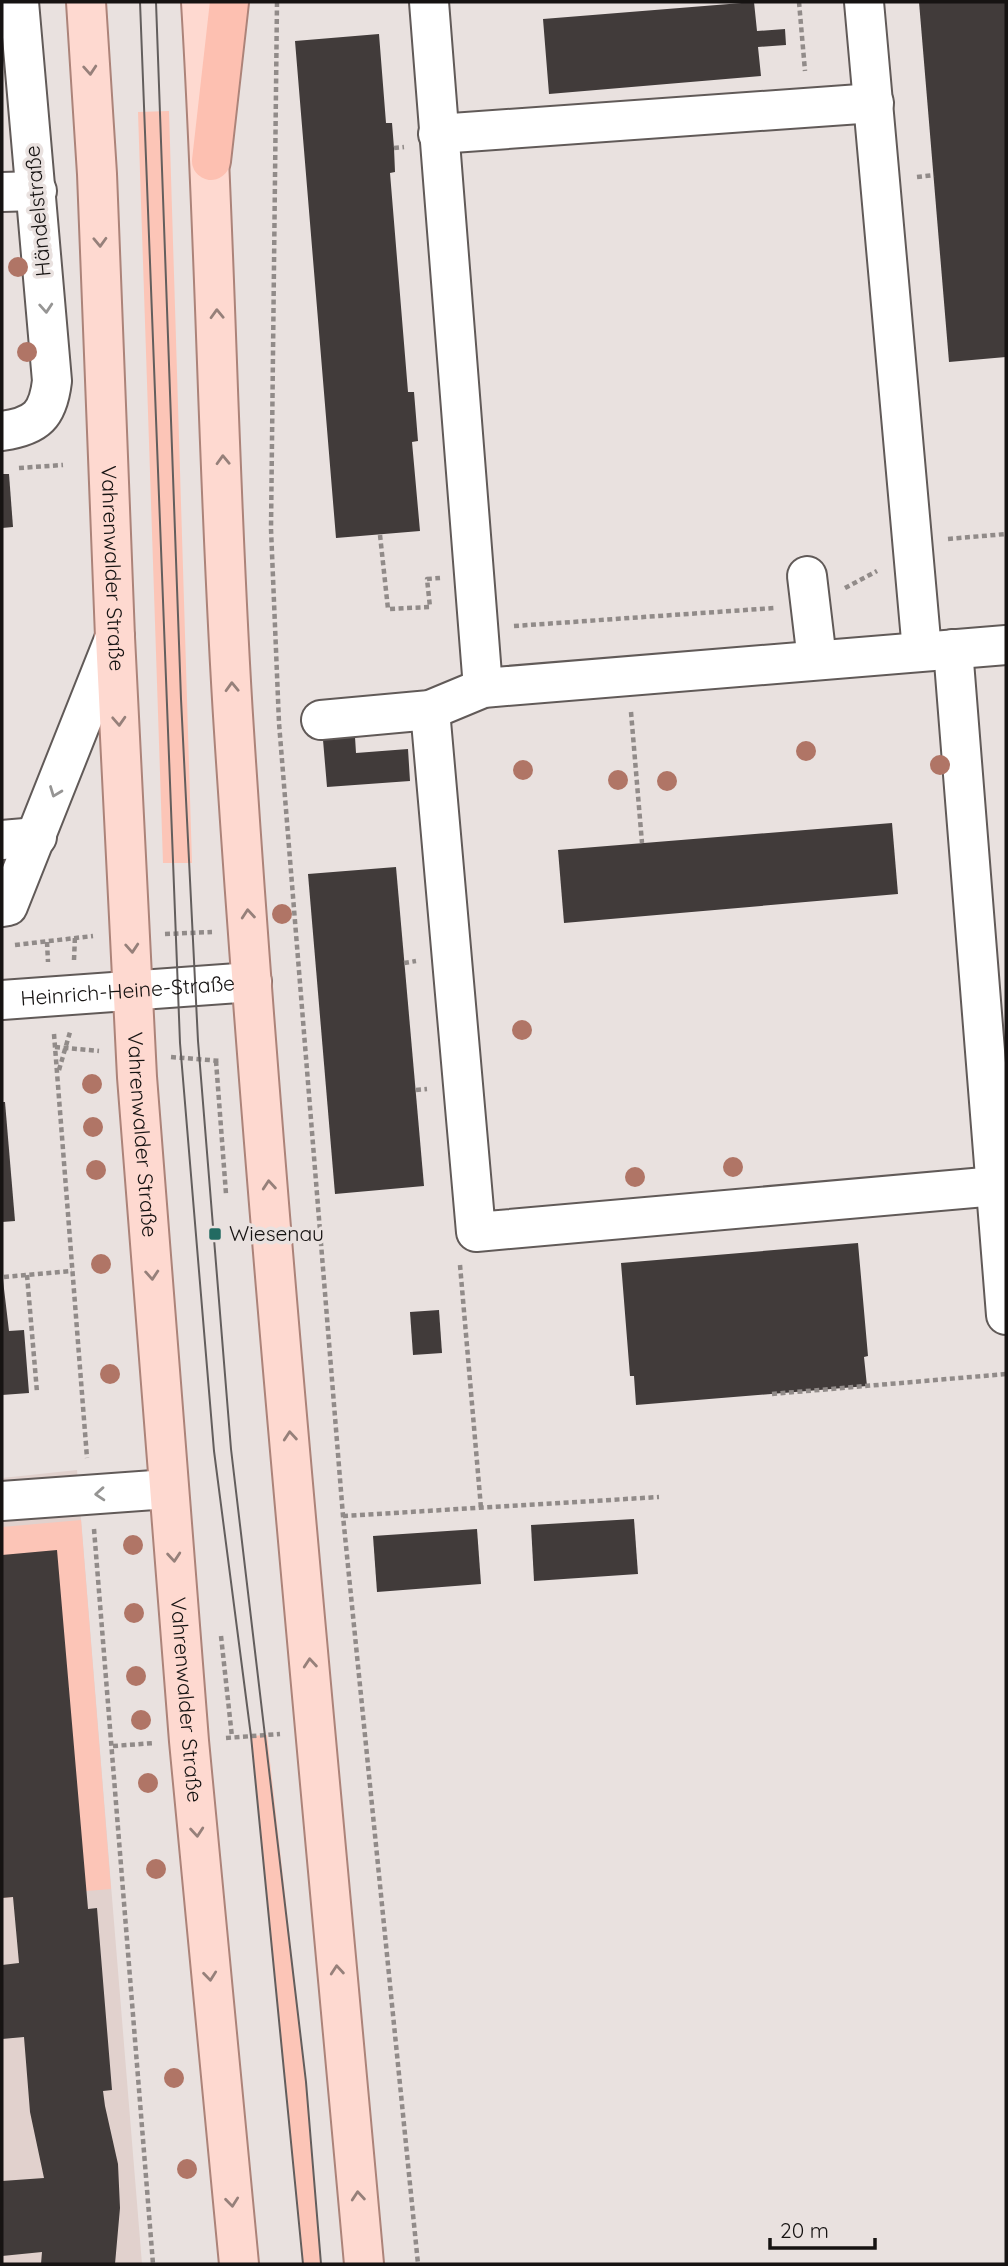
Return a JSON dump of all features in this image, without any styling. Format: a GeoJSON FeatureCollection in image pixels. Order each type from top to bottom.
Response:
{"type":"FeatureCollection","features":[{"type":"Feature","properties":{"kind":"highway"},"geometry":{"type":"LineString","coordinates":[[211,161],[229,2]]}},
{"type":"Feature","properties":{"kind":"main road","name":"Vahrenwalder Straße"},"geometry":{"type":"LineString","coordinates":[[86,2],[97,174],[115,637],[137,1077],[189,1741],[239,2264]]}},
{"type":"Feature","properties":{"kind":"main road"},"geometry":{"type":"LineString","coordinates":[[201,2],[211,161],[233,724],[252,982],[364,2264]]}},
{"type":"Feature","properties":{"kind":"street","name":"Händelstraße"},"geometry":{"type":"LineString","coordinates":[[2,431],[39,418],[49,405],[52,381],[20,191],[19,2]]}},
{"type":"Feature","properties":{"kind":"street"},"geometry":{"type":"LineString","coordinates":[[429,2],[483,688]]}},
{"type":"Feature","properties":{"kind":"street"},"geometry":{"type":"LineString","coordinates":[[864,2],[914,551],[938,650],[1000,1200],[1006,1315]]}},
{"type":"Feature","properties":{"kind":"street"},"geometry":{"type":"LineString","coordinates":[[438,134],[874,103]]}},
{"type":"Feature","properties":{"kind":"street"},"geometry":{"type":"LineString","coordinates":[[809,591],[817,660]]}},
{"type":"Feature","properties":{"kind":"street"},"geometry":{"type":"LineString","coordinates":[[2,907],[8,906],[20,838],[115,637]]}},
{"type":"Feature","properties":{"kind":"street"},"geometry":{"type":"LineString","coordinates":[[321,720],[430,710],[483,688],[1006,645]]}},
{"type":"Feature","properties":{"kind":"street"},"geometry":{"type":"LineString","coordinates":[[430,710],[476,1232],[1000,1200]]}},
{"type":"Feature","properties":{"kind":"street","name":"Heinrich-Heine-Straße"},"geometry":{"type":"LineString","coordinates":[[2,1000],[252,982]]}},
{"type":"Feature","properties":{"kind":"street"},"geometry":{"type":"LineString","coordinates":[[2,1501],[169,1489]]}},
{"type":"Feature","properties":{"kind":"path"},"geometry":{"type":"LineString","coordinates":[[277,2],[271,529],[279,723],[343,1516],[418,2264]]}},
{"type":"Feature","properties":{"kind":"path"},"geometry":{"type":"LineString","coordinates":[[799,2],[809,108]]}},
{"type":"Feature","properties":{"kind":"path"},"geometry":{"type":"LineString","coordinates":[[8,469],[63,465]]}},
{"type":"Feature","properties":{"kind":"path"},"geometry":{"type":"LineString","coordinates":[[478,628],[809,591],[936,540],[1006,534]]}},
{"type":"Feature","properties":{"kind":"path"},"geometry":{"type":"LineString","coordinates":[[380,536],[388,609],[430,607],[428,579],[474,577]]}},
{"type":"Feature","properties":{"kind":"path"},"geometry":{"type":"LineString","coordinates":[[628,676],[642,843]]}},
{"type":"Feature","properties":{"kind":"path"},"geometry":{"type":"LineString","coordinates":[[2,946],[75,936],[297,930]]}},
{"type":"Feature","properties":{"kind":"path"},"geometry":{"type":"LineString","coordinates":[[41,1034],[54,1033],[58,1071],[153,2264]]}},
{"type":"Feature","properties":{"kind":"path"},"geometry":{"type":"LineString","coordinates":[[170,1057],[216,1061],[226,1194]]}},
{"type":"Feature","properties":{"kind":"path"},"geometry":{"type":"LineString","coordinates":[[4,1277],[72,1271]]}},
{"type":"Feature","properties":{"kind":"path"},"geometry":{"type":"LineString","coordinates":[[27,1275],[37,1392]]}},
{"type":"Feature","properties":{"kind":"path"},"geometry":{"type":"LineString","coordinates":[[772,1394],[1006,1374]]}},
{"type":"Feature","properties":{"kind":"path"},"geometry":{"type":"LineString","coordinates":[[478,1477],[481,1508]]}},
{"type":"Feature","properties":{"kind":"path"},"geometry":{"type":"LineString","coordinates":[[343,1516],[659,1497]]}},
{"type":"Feature","properties":{"kind":"path"},"geometry":{"type":"LineString","coordinates":[[221,1633],[232,1737]]}},
{"type":"Feature","properties":{"kind":"path"},"geometry":{"type":"LineString","coordinates":[[113,1746],[365,1727]]}},
{"type":"Feature","properties":{"kind":"shaded area"},"geometry":{"type":"Polygon","coordinates":[[[169,111],[192,863],[163,863],[138,112],[169,111]]]}},
{"type":"Feature","properties":{"kind":"shaded area"},"geometry":{"type":"Polygon","coordinates":[[[77,1470],[142,2264],[2,2264],[2,1478],[77,1470]]]}},
{"type":"Feature","properties":{"kind":"shaded area"},"geometry":{"type":"Polygon","coordinates":[[[81,1520],[111,1889],[2,1898],[2,1527],[81,1520]]]}},
{"type":"Feature","properties":{"kind":"shaded area"},"geometry":{"type":"Polygon","coordinates":[[[267,1735],[306,2082],[321,2264],[303,2264],[251,1736],[267,1735]]]}},
{"type":"Feature","properties":{"kind":"building"},"geometry":{"type":"Polygon","coordinates":[[[754,2],[757,31],[785,29],[786,45],[758,47],[761,76],[549,94],[543,19],[754,2]]]}},
{"type":"Feature","properties":{"kind":"building"},"geometry":{"type":"Polygon","coordinates":[[[919,2],[1006,2],[1006,357],[949,362],[919,2]]]}},
{"type":"Feature","properties":{"kind":"building"},"geometry":{"type":"Polygon","coordinates":[[[379,34],[386,123],[392,123],[395,172],[390,173],[408,392],[414,392],[418,441],[412,442],[420,531],[336,538],[295,41],[379,34]]]}},
{"type":"Feature","properties":{"kind":"building"},"geometry":{"type":"Polygon","coordinates":[[[2,474],[9,474],[13,527],[2,528],[2,474]]]}},
{"type":"Feature","properties":{"kind":"building"},"geometry":{"type":"Polygon","coordinates":[[[355,737],[356,753],[408,749],[410,781],[327,787],[323,740],[355,737]]]}},
{"type":"Feature","properties":{"kind":"building"},"geometry":{"type":"Polygon","coordinates":[[[892,823],[898,894],[564,923],[558,850],[892,823]]]}},
{"type":"Feature","properties":{"kind":"building"},"geometry":{"type":"Polygon","coordinates":[[[396,867],[424,1186],[335,1194],[308,874],[396,867]]]}},
{"type":"Feature","properties":{"kind":"building"},"geometry":{"type":"Polygon","coordinates":[[[2,1102],[5,1102],[15,1221],[2,1222],[2,1102]]]}},
{"type":"Feature","properties":{"kind":"building"},"geometry":{"type":"Polygon","coordinates":[[[858,1243],[868,1356],[864,1357],[867,1386],[636,1405],[634,1376],[630,1376],[621,1263],[858,1243]]]}},
{"type":"Feature","properties":{"kind":"building"},"geometry":{"type":"Polygon","coordinates":[[[2,1272],[9,1331],[24,1330],[29,1393],[2,1395],[2,1272]]]}},
{"type":"Feature","properties":{"kind":"building"},"geometry":{"type":"Polygon","coordinates":[[[439,1310],[442,1353],[413,1355],[410,1312],[439,1310]]]}},
{"type":"Feature","properties":{"kind":"building"},"geometry":{"type":"Polygon","coordinates":[[[634,1519],[638,1574],[534,1581],[531,1525],[634,1519]]]}},
{"type":"Feature","properties":{"kind":"building"},"geometry":{"type":"Polygon","coordinates":[[[477,1529],[481,1584],[377,1592],[373,1536],[477,1529]]]}},
{"type":"Feature","properties":{"kind":"building"},"geometry":{"type":"Polygon","coordinates":[[[57,1550],[88,1909],[97,1908],[112,2090],[103,2091],[118,2164],[120,2208],[115,2264],[41,2264],[42,2252],[2,2256],[2,2181],[44,2178],[30,2112],[24,2037],[2,2039],[2,1965],[19,1963],[13,1897],[2,1898],[2,1555],[57,1550]]]}},
{"type":"Feature","properties":{"kind":"tram line"},"geometry":{"type":"LineString","coordinates":[[140,2],[180,1043],[214,1451],[251,1736],[303,2264]]}},
{"type":"Feature","properties":{"kind":"tram line"},"geometry":{"type":"LineString","coordinates":[[156,2],[181,699],[198,1041],[231,1449],[306,2082],[321,2264]]}},
{"type":"Feature","properties":{"kind":"place","name":"Wiesenau"},"geometry":{"type":"Point","coordinates":[215,1234]}}]}
